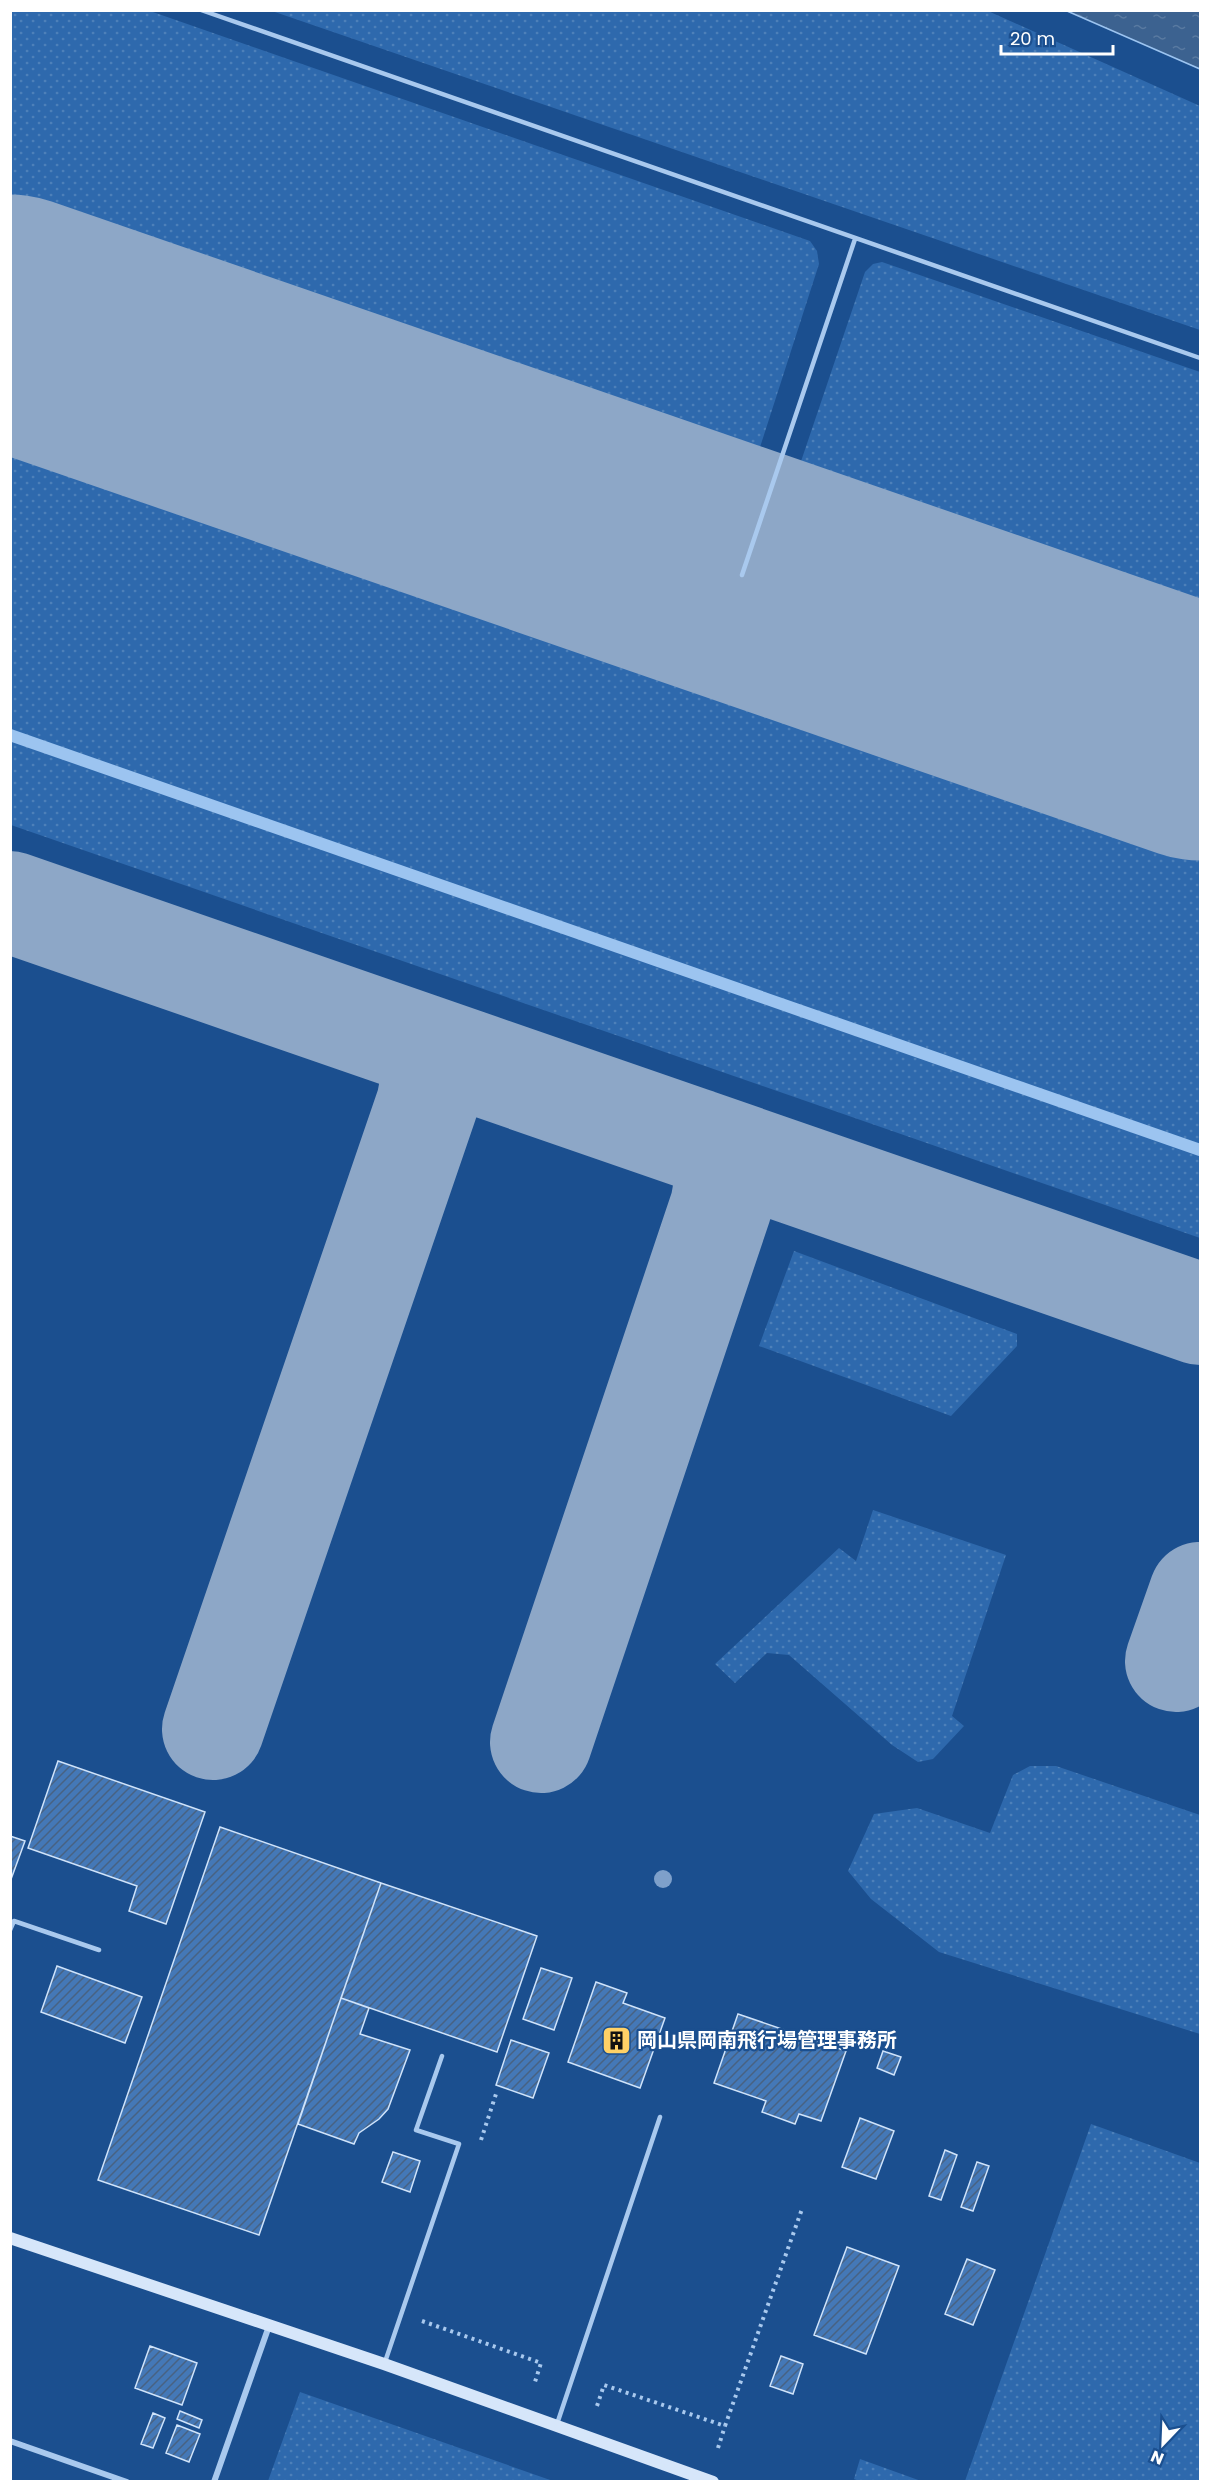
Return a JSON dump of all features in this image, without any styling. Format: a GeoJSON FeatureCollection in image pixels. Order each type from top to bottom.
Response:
{"type":"FeatureCollection","features":[{"type":"Feature","properties":{"kind":"street"},"geometry":{"type":"LineString","coordinates":[[10,2238],[384,2364],[713,2481]]}},
{"type":"Feature","properties":{"kind":"street"},"geometry":{"type":"LineString","coordinates":[[214,2481],[269,2326]]}},
{"type":"Feature","properties":{"kind":"street"},"geometry":{"type":"LineString","coordinates":[[10,2441],[127,2481]]}},
{"type":"Feature","properties":{"kind":"lane"},"geometry":{"type":"LineString","coordinates":[[201,10],[1200,358]]}},
{"type":"Feature","properties":{"kind":"lane"},"geometry":{"type":"LineString","coordinates":[[742,574],[855,239]]}},
{"type":"Feature","properties":{"kind":"lane"},"geometry":{"type":"LineString","coordinates":[[10,1930],[14,1920],[99,1950]]}},
{"type":"Feature","properties":{"kind":"lane"},"geometry":{"type":"LineString","coordinates":[[384,2364],[459,2144],[416,2130],[442,2056]]}},
{"type":"Feature","properties":{"kind":"lane"},"geometry":{"type":"LineString","coordinates":[[556,2426],[660,2117]]}},
{"type":"Feature","properties":{"kind":"path"},"geometry":{"type":"LineString","coordinates":[[718,2448],[802,2209]]}},
{"type":"Feature","properties":{"kind":"path"},"geometry":{"type":"LineString","coordinates":[[418,2320],[541,2363],[534,2385]]}},
{"type":"Feature","properties":{"kind":"path"},"geometry":{"type":"LineString","coordinates":[[597,2406],[604,2385],[725,2426]]}},
{"type":"Feature","properties":{"kind":"shaded area"},"geometry":{"type":"Polygon","coordinates":[[[11,10],[150,11],[810,241],[817,251],[819,264],[752,472],[11,217],[11,10]]]}},
{"type":"Feature","properties":{"kind":"shaded area"},"geometry":{"type":"Polygon","coordinates":[[[272,11],[988,11],[1200,106],[1200,330],[272,11]]]}},
{"type":"Feature","properties":{"kind":"shaded area"},"geometry":{"type":"Polygon","coordinates":[[[882,262],[1200,372],[1200,624],[793,485],[865,272],[873,264],[882,262]]]}},
{"type":"Feature","properties":{"kind":"shaded area"},"geometry":{"type":"Polygon","coordinates":[[[11,424],[1200,833],[1200,1238],[11,825],[11,424]]]}},
{"type":"Feature","properties":{"kind":"shaded area"},"geometry":{"type":"Polygon","coordinates":[[[794,1251],[1017,1334],[1017,1346],[951,1416],[759,1346],[794,1251]]]}},
{"type":"Feature","properties":{"kind":"shaded area"},"geometry":{"type":"Polygon","coordinates":[[[873,1510],[1006,1555],[952,1716],[964,1726],[933,1759],[918,1762],[892,1745],[789,1655],[767,1653],[735,1683],[715,1664],[839,1548],[856,1561],[873,1510]]]}},
{"type":"Feature","properties":{"kind":"shaded area"},"geometry":{"type":"Polygon","coordinates":[[[1030,1766],[1056,1766],[1200,1815],[1200,2034],[939,1952],[871,1899],[848,1871],[874,1814],[917,1808],[990,1833],[1013,1775],[1030,1766]]]}},
{"type":"Feature","properties":{"kind":"shaded area"},"geometry":{"type":"Polygon","coordinates":[[[1091,2124],[1200,2163],[1200,2481],[965,2481],[1091,2124]]]}},
{"type":"Feature","properties":{"kind":"shaded area"},"geometry":{"type":"Polygon","coordinates":[[[300,2392],[553,2481],[268,2481],[300,2392]]]}},
{"type":"Feature","properties":{"kind":"shaded area"},"geometry":{"type":"Polygon","coordinates":[[[860,2459],[921,2481],[862,2482],[854,2479],[860,2459]]]}},
{"type":"Feature","properties":{"kind":"water"},"geometry":{"type":"Polygon","coordinates":[[[1067,11],[1200,11],[1200,69],[1067,11]]]}},
{"type":"Feature","properties":{"kind":"building"},"geometry":{"type":"Polygon","coordinates":[[[58,1761],[205,1812],[166,1924],[129,1911],[137,1886],[28,1848],[58,1761]]]}},
{"type":"Feature","properties":{"kind":"building"},"geometry":{"type":"Polygon","coordinates":[[[220,1827],[381,1883],[259,2235],[98,2180],[220,1827]]]}},
{"type":"Feature","properties":{"kind":"building"},"geometry":{"type":"Polygon","coordinates":[[[10,1836],[25,1841],[10,1882],[10,1836]]]}},
{"type":"Feature","properties":{"kind":"building"},"geometry":{"type":"Polygon","coordinates":[[[381,1883],[537,1936],[497,2052],[341,1998],[381,1883]]]}},
{"type":"Feature","properties":{"kind":"building"},"geometry":{"type":"Polygon","coordinates":[[[57,1966],[142,1997],[125,2043],[41,2012],[57,1966]]]}},
{"type":"Feature","properties":{"kind":"building"},"geometry":{"type":"Polygon","coordinates":[[[541,1968],[572,1978],[554,2030],[523,2019],[541,1968]]]}},
{"type":"Feature","properties":{"kind":"building","name":"岡山県岡南飛行場管理事務所"},"geometry":{"type":"Polygon","coordinates":[[[596,1982],[627,1993],[623,2003],[665,2018],[640,2088],[568,2062],[596,1982]]]}},
{"type":"Feature","properties":{"kind":"building"},"geometry":{"type":"Polygon","coordinates":[[[341,1998],[369,2008],[360,2034],[410,2050],[388,2109],[379,2119],[359,2133],[354,2144],[298,2124],[341,1998]]]}},
{"type":"Feature","properties":{"kind":"building"},"geometry":{"type":"Polygon","coordinates":[[[738,2014],[846,2051],[821,2121],[799,2114],[795,2124],[762,2112],[766,2101],[714,2083],[738,2014]]]}},
{"type":"Feature","properties":{"kind":"building"},"geometry":{"type":"Polygon","coordinates":[[[511,2040],[549,2053],[533,2098],[496,2085],[511,2040]]]}},
{"type":"Feature","properties":{"kind":"building"},"geometry":{"type":"Polygon","coordinates":[[[883,2051],[901,2057],[894,2075],[877,2068],[883,2051]]]}},
{"type":"Feature","properties":{"kind":"building"},"geometry":{"type":"Polygon","coordinates":[[[860,2118],[894,2131],[876,2179],[842,2167],[860,2118]]]}},
{"type":"Feature","properties":{"kind":"building"},"geometry":{"type":"Polygon","coordinates":[[[945,2150],[957,2155],[941,2200],[929,2196],[945,2150]]]}},
{"type":"Feature","properties":{"kind":"building"},"geometry":{"type":"Polygon","coordinates":[[[393,2152],[420,2161],[410,2192],[382,2182],[393,2152]]]}},
{"type":"Feature","properties":{"kind":"building"},"geometry":{"type":"Polygon","coordinates":[[[977,2162],[989,2166],[973,2211],[961,2207],[977,2162]]]}},
{"type":"Feature","properties":{"kind":"building"},"geometry":{"type":"Polygon","coordinates":[[[847,2247],[899,2266],[866,2354],[814,2335],[847,2247]]]}},
{"type":"Feature","properties":{"kind":"building"},"geometry":{"type":"Polygon","coordinates":[[[967,2259],[995,2270],[973,2325],[945,2314],[967,2259]]]}},
{"type":"Feature","properties":{"kind":"building"},"geometry":{"type":"Polygon","coordinates":[[[150,2346],[197,2363],[182,2405],[135,2388],[150,2346]]]}},
{"type":"Feature","properties":{"kind":"building"},"geometry":{"type":"Polygon","coordinates":[[[781,2356],[803,2364],[793,2394],[770,2386],[781,2356]]]}},
{"type":"Feature","properties":{"kind":"building"},"geometry":{"type":"Polygon","coordinates":[[[180,2411],[202,2420],[199,2428],[177,2419],[180,2411]]]}},
{"type":"Feature","properties":{"kind":"building"},"geometry":{"type":"Polygon","coordinates":[[[153,2413],[165,2418],[153,2448],[141,2444],[153,2413]]]}},
{"type":"Feature","properties":{"kind":"building"},"geometry":{"type":"Polygon","coordinates":[[[177,2425],[200,2434],[189,2462],[166,2453],[177,2425]]]}},
{"type":"Feature","properties":{"kind":"waterway"},"geometry":{"type":"LineString","coordinates":[[10,735],[1200,1150]]}},
{"type":"Feature","properties":{"kind":"taxiway"},"geometry":{"type":"LineString","coordinates":[[10,902],[1200,1314]]}},
{"type":"Feature","properties":{"kind":"taxiway"},"geometry":{"type":"LineString","coordinates":[[213,1729],[427,1104],[431,1083],[429,1066],[421,1052],[404,1039]]}},
{"type":"Feature","properties":{"kind":"taxiway"},"geometry":{"type":"LineString","coordinates":[[541,1742],[721,1206],[724,1184],[722,1167],[713,1153],[695,1139]]}},
{"type":"Feature","properties":{"kind":"taxiway"},"geometry":{"type":"LineString","coordinates":[[1176,1661],[1200,1593]]}},
{"type":"Feature","properties":{"kind":"runway"},"geometry":{"type":"LineString","coordinates":[[10,322],[1200,733]]}},
{"type":"Feature","properties":{"kind":"place","name":"岡山県岡南飛行場管理事務所"},"geometry":{"type":"Point","coordinates":[616,2040]}}]}
